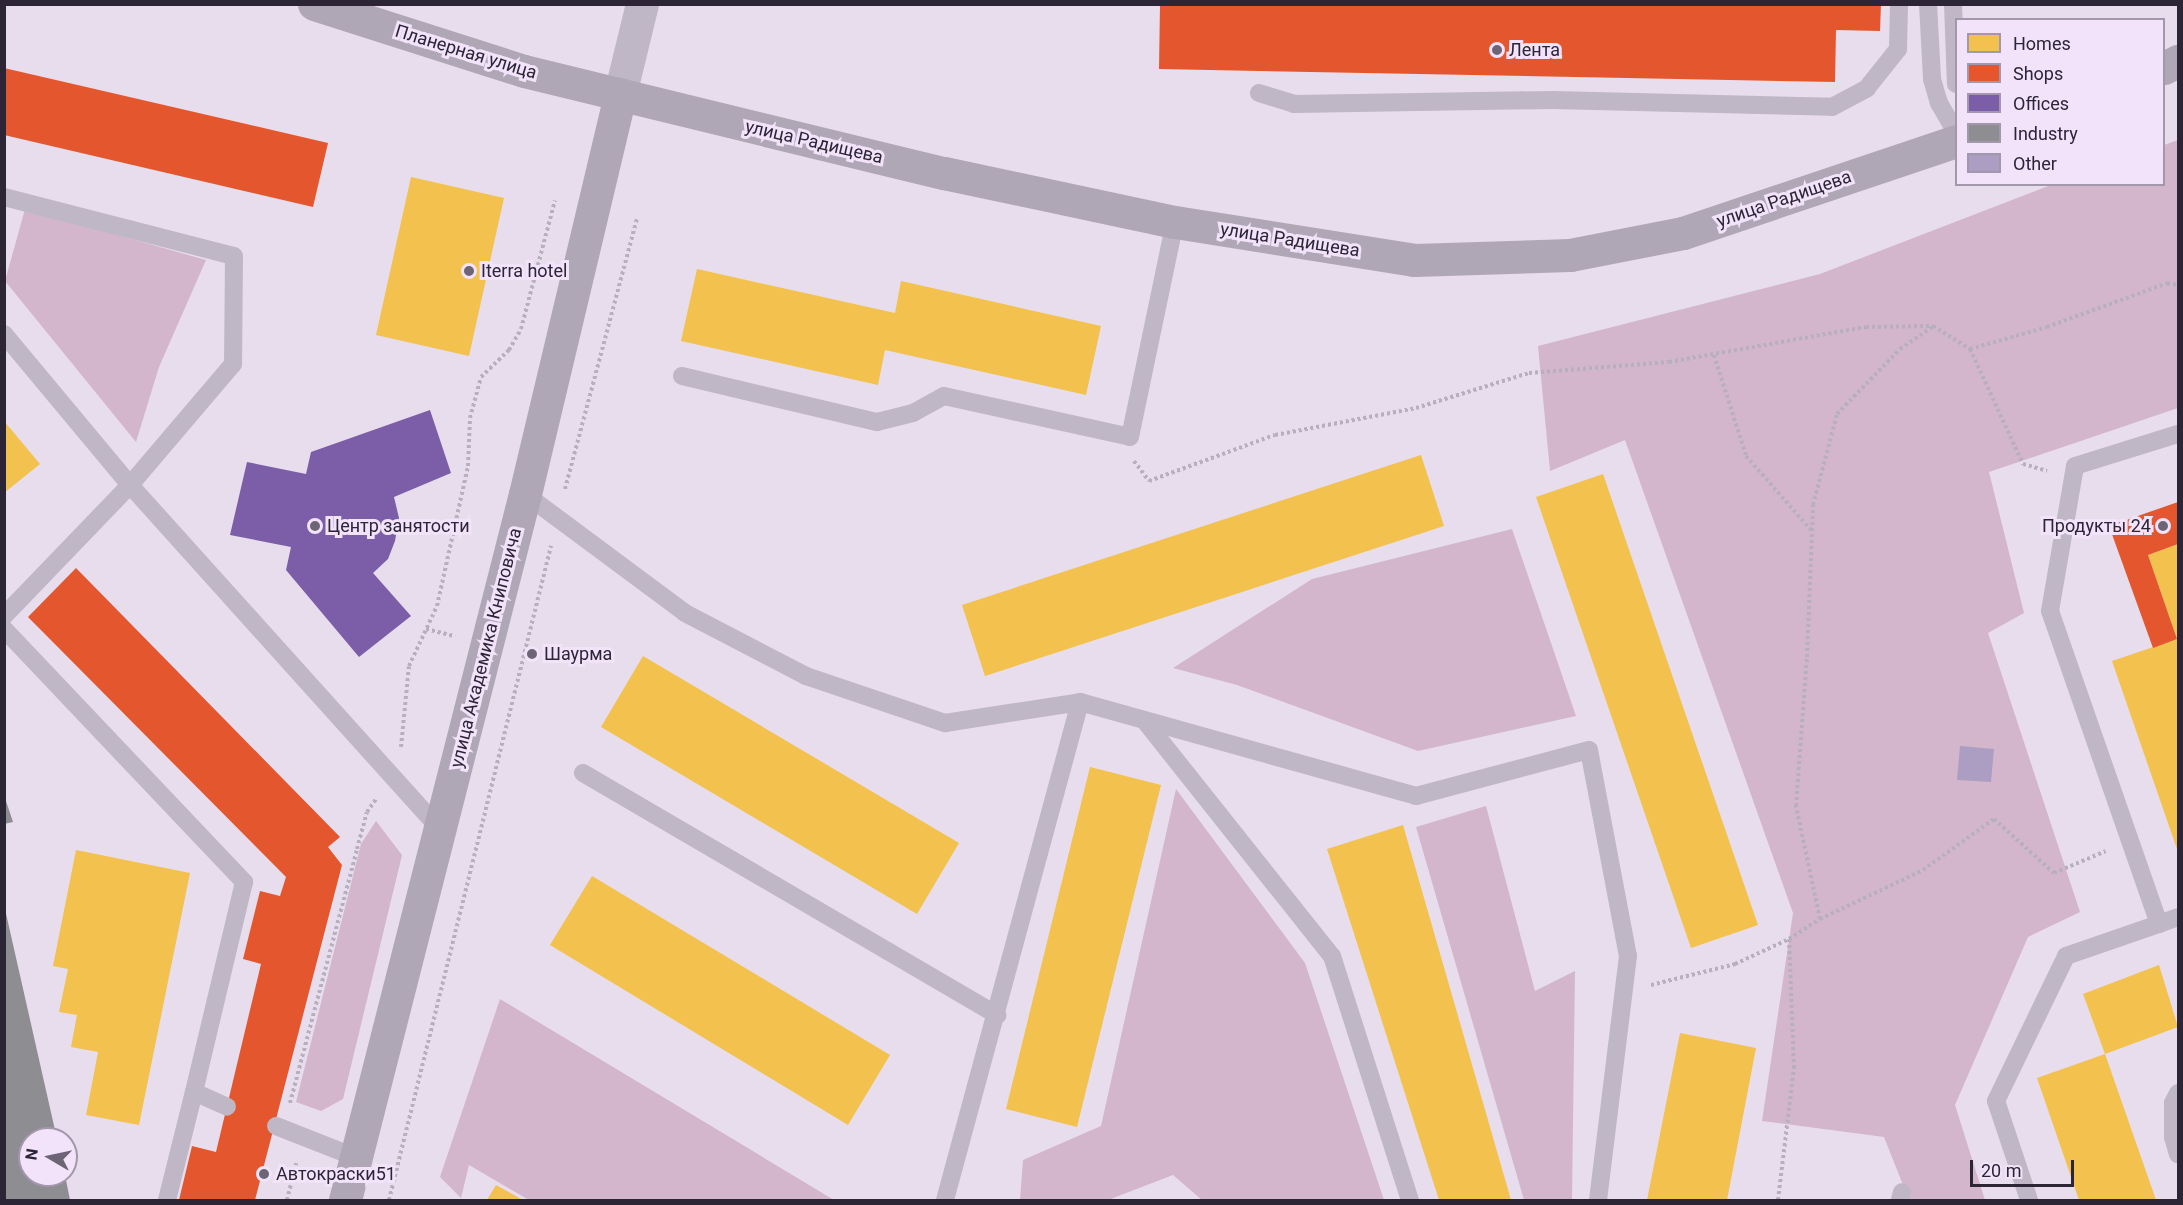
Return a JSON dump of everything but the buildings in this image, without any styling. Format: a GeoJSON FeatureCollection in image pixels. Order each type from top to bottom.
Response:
{"type":"FeatureCollection","features":[{"type":"Feature","properties":{"kind":"main road","name":"Планерная улица"},"geometry":{"type":"LineString","coordinates":[[314,4],[524,71],[620,94]]}},
{"type":"Feature","properties":{"kind":"main road","name":"улица Радищева"},"geometry":{"type":"LineString","coordinates":[[620,94],[944,173],[1176,222],[1414,260],[1570,255],[1683,233],[1955,141]]}},
{"type":"Feature","properties":{"kind":"main road","name":"улица Академика Книповича"},"geometry":{"type":"LineString","coordinates":[[345,1200],[525,494],[620,94]]}},
{"type":"Feature","properties":{"kind":"street"},"geometry":{"type":"LineString","coordinates":[[620,94],[642,4]]}},
{"type":"Feature","properties":{"kind":"lane"},"geometry":{"type":"LineString","coordinates":[[1259,93],[1294,104],[1553,100],[1832,107],[1867,88],[1898,49],[1899,4]]}},
{"type":"Feature","properties":{"kind":"lane"},"geometry":{"type":"LineString","coordinates":[[1928,4],[1928,46],[1939,103],[1955,130]]}},
{"type":"Feature","properties":{"kind":"lane"},"geometry":{"type":"LineString","coordinates":[[1953,4],[1955,57]]}},
{"type":"Feature","properties":{"kind":"lane"},"geometry":{"type":"LineString","coordinates":[[4,197],[234,256],[233,364],[130,485],[4,615]]}},
{"type":"Feature","properties":{"kind":"lane"},"geometry":{"type":"LineString","coordinates":[[682,376],[877,422],[914,413],[944,396],[1130,437],[1176,222]]}},
{"type":"Feature","properties":{"kind":"lane"},"geometry":{"type":"LineString","coordinates":[[4,334],[130,485],[391,778],[440,829]]}},
{"type":"Feature","properties":{"kind":"lane"},"geometry":{"type":"LineString","coordinates":[[2159,924],[2050,611],[2076,466],[2178,434]]}},
{"type":"Feature","properties":{"kind":"lane"},"geometry":{"type":"LineString","coordinates":[[525,494],[685,613],[817,679],[945,723],[1080,702],[1416,796],[1589,750],[1628,956],[1598,1200]]}},
{"type":"Feature","properties":{"kind":"lane"},"geometry":{"type":"LineString","coordinates":[[4,629],[244,882],[166,1200]]}},
{"type":"Feature","properties":{"kind":"lane"},"geometry":{"type":"LineString","coordinates":[[945,1200],[1080,702]]}},
{"type":"Feature","properties":{"kind":"lane"},"geometry":{"type":"LineString","coordinates":[[1144,720],[1332,956],[1410,1200]]}},
{"type":"Feature","properties":{"kind":"lane"},"geometry":{"type":"LineString","coordinates":[[583,772],[997,1015]]}},
{"type":"Feature","properties":{"kind":"lane"},"geometry":{"type":"LineString","coordinates":[[2029,1200],[1996,1101],[2066,956],[2178,917]]}},
{"type":"Feature","properties":{"kind":"lane"},"geometry":{"type":"LineString","coordinates":[[194,1092],[227,1107]]}},
{"type":"Feature","properties":{"kind":"lane"},"geometry":{"type":"LineString","coordinates":[[2178,1093],[2174,1103],[2173,1137],[2178,1154]]}},
{"type":"Feature","properties":{"kind":"lane"},"geometry":{"type":"LineString","coordinates":[[279,1127],[355,1157]]}},
{"type":"Feature","properties":{"kind":"path"},"geometry":{"type":"LineString","coordinates":[[287,1200],[296,1152],[279,1127],[367,812],[397,767],[406,725],[409,666],[437,606],[468,466],[470,418],[481,377],[509,350],[521,329],[555,200]]}},
{"type":"Feature","properties":{"kind":"path"},"geometry":{"type":"LineString","coordinates":[[389,1200],[558,519],[637,218]]}},
{"type":"Feature","properties":{"kind":"path"},"geometry":{"type":"LineString","coordinates":[[1970,349],[2048,327],[2167,283],[2178,285]]}},
{"type":"Feature","properties":{"kind":"path"},"geometry":{"type":"LineString","coordinates":[[1111,432],[1149,481],[1275,435],[1416,408],[1529,373],[1714,355],[1866,327],[1933,326],[1970,349],[2023,464],[2073,479]]}},
{"type":"Feature","properties":{"kind":"path"},"geometry":{"type":"LineString","coordinates":[[1820,919],[1796,806],[1813,505],[1837,414],[1900,349],[1933,326]]}},
{"type":"Feature","properties":{"kind":"path"},"geometry":{"type":"LineString","coordinates":[[1714,355],[1746,456],[1813,532]]}},
{"type":"Feature","properties":{"kind":"path"},"geometry":{"type":"LineString","coordinates":[[1624,992],[1735,964],[1789,939],[1820,919],[1923,870],[1994,819],[2054,873],[2130,840]]}},
{"type":"Feature","properties":{"kind":"path"},"geometry":{"type":"LineString","coordinates":[[1778,1200],[1794,1068],[1789,939]]}},
{"type":"Feature","properties":{"kind":"shaded area"},"geometry":{"type":"Polygon","coordinates":[[[2178,140],[2178,408],[1989,472],[2024,613],[1988,633],[2080,912],[2028,937],[1955,1105],[1985,1200],[1909,1200],[1884,1137],[1762,1121],[1793,913],[1625,440],[1550,471],[1538,346],[1820,274],[2048,186],[2165,186],[2165,145],[2178,140]]]}},
{"type":"Feature","properties":{"kind":"shaded area"},"geometry":{"type":"Polygon","coordinates":[[[25,209],[206,260],[159,367],[136,442],[5,281],[25,209]]]}},
{"type":"Feature","properties":{"kind":"shaded area"},"geometry":{"type":"Polygon","coordinates":[[[1512,529],[1576,716],[1418,751],[1237,685],[1173,668],[1312,579],[1512,529]]]}},
{"type":"Feature","properties":{"kind":"shaded area"},"geometry":{"type":"Polygon","coordinates":[[[1176,789],[1305,963],[1384,1200],[1202,1200],[1173,1175],[1108,1200],[1020,1200],[1023,1160],[1101,1126],[1176,789]]]}},
{"type":"Feature","properties":{"kind":"shaded area"},"geometry":{"type":"Polygon","coordinates":[[[1486,806],[1535,991],[1575,971],[1572,1200],[1524,1200],[1416,827],[1486,806]]]}},
{"type":"Feature","properties":{"kind":"shaded area"},"geometry":{"type":"Polygon","coordinates":[[[376,821],[402,855],[343,1099],[321,1111],[296,1102],[361,844],[376,821]]]}},
{"type":"Feature","properties":{"kind":"shaded area"},"geometry":{"type":"Polygon","coordinates":[[[500,999],[834,1200],[529,1200],[469,1165],[461,1198],[440,1177],[500,999]]]}},
{"type":"Feature","properties":{"kind":"place","name":"Лента"},"geometry":{"type":"Point","coordinates":[1497,50]}},
{"type":"Feature","properties":{"kind":"place","name":"Iterra hotel"},"geometry":{"type":"Point","coordinates":[469,271]}},
{"type":"Feature","properties":{"kind":"place","name":"Центр занятости"},"geometry":{"type":"Point","coordinates":[315,526]}},
{"type":"Feature","properties":{"kind":"place","name":"Продукты 24"},"geometry":{"type":"Point","coordinates":[2163,526]}},
{"type":"Feature","properties":{"kind":"place","name":"Шаурма"},"geometry":{"type":"Point","coordinates":[532,654]}},
{"type":"Feature","properties":{"kind":"place","name":"Автокраски51"},"geometry":{"type":"Point","coordinates":[264,1174]}}]}
